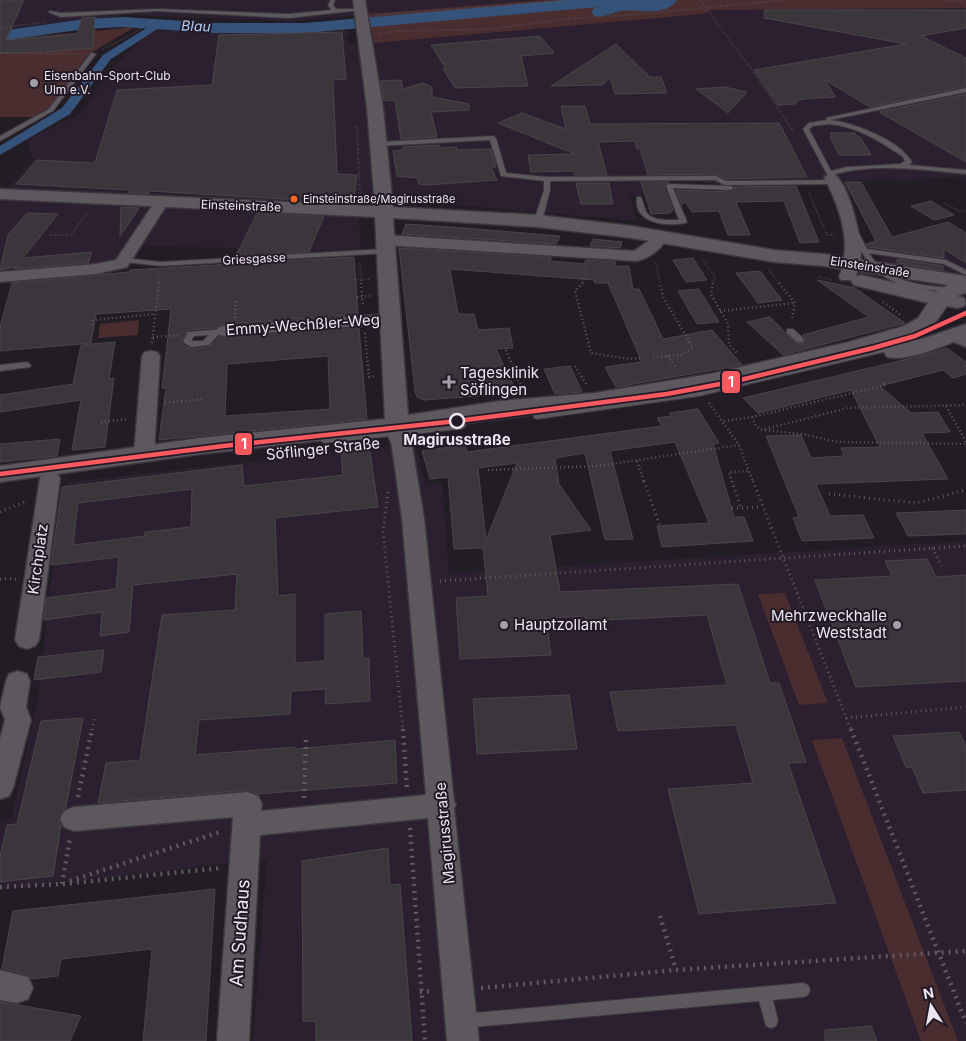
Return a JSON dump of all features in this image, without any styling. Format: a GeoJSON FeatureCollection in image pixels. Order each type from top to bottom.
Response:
{"type":"FeatureCollection","features":[{"type":"Feature","properties":{"kind":"street","name":"Magirusstraße"},"geometry":{"type":"LineString","coordinates":[[360,9],[378,144],[384,212],[384,245],[389,319],[399,431],[413,518],[420,583],[463,1031]]}},
{"type":"Feature","properties":{"kind":"street"},"geometry":{"type":"LineString","coordinates":[[834,182],[857,255]]}},
{"type":"Feature","properties":{"kind":"street","name":"Einsteinstraße"},"geometry":{"type":"LineString","coordinates":[[0,194],[161,203],[353,210],[538,221],[660,236],[774,256],[857,255],[948,312]]}},
{"type":"Feature","properties":{"kind":"street"},"geometry":{"type":"LineString","coordinates":[[124,260],[161,203]]}},
{"type":"Feature","properties":{"kind":"street"},"geometry":{"type":"LineString","coordinates":[[384,245],[637,256],[657,243],[660,236]]}},
{"type":"Feature","properties":{"kind":"street","name":"Einsteinstraße"},"geometry":{"type":"LineString","coordinates":[[857,255],[948,312]]}},
{"type":"Feature","properties":{"kind":"street","name":"Griesgasse"},"geometry":{"type":"LineString","coordinates":[[0,277],[110,267],[121,264],[124,260]]}},
{"type":"Feature","properties":{"kind":"street","name":"Söflinger Straße"},"geometry":{"type":"LineString","coordinates":[[0,480],[49,485],[399,431],[442,416],[581,402],[664,390],[732,377],[948,312]]}},
{"type":"Feature","properties":{"kind":"street","name":"Söflinger Straße"},"geometry":{"type":"LineString","coordinates":[[0,474],[144,454],[630,410],[704,397],[907,349],[948,312]]}},
{"type":"Feature","properties":{"kind":"street","name":"Emmy-Wechßler-Weg"},"geometry":{"type":"LineString","coordinates":[[221,331],[389,319]]}},
{"type":"Feature","properties":{"kind":"street"},"geometry":{"type":"LineString","coordinates":[[144,454],[150,356]]}},
{"type":"Feature","properties":{"kind":"street","name":"Kirchplatz"},"geometry":{"type":"LineString","coordinates":[[28,640],[34,579],[49,485]]}},
{"type":"Feature","properties":{"kind":"street"},"geometry":{"type":"LineString","coordinates":[[0,788],[18,720],[12,708],[18,681]]}},
{"type":"Feature","properties":{"kind":"street","name":"Am Sudhaus"},"geometry":{"type":"LineString","coordinates":[[74,820],[248,804],[233,1041]]}},
{"type":"Feature","properties":{"kind":"street"},"geometry":{"type":"LineString","coordinates":[[247,824],[442,805]]}},
{"type":"Feature","properties":{"kind":"lane"},"geometry":{"type":"LineString","coordinates":[[333,0],[330,5],[335,11]]}},
{"type":"Feature","properties":{"kind":"lane"},"geometry":{"type":"LineString","coordinates":[[50,12],[61,15],[157,10],[273,16],[360,9]]}},
{"type":"Feature","properties":{"kind":"lane"},"geometry":{"type":"LineString","coordinates":[[0,139],[51,110],[93,54]]}},
{"type":"Feature","properties":{"kind":"lane"},"geometry":{"type":"LineString","coordinates":[[834,182],[822,156],[806,131],[808,126],[848,114],[959,93],[966,90]]}},
{"type":"Feature","properties":{"kind":"lane"},"geometry":{"type":"LineString","coordinates":[[959,93],[966,96]]}},
{"type":"Feature","properties":{"kind":"lane"},"geometry":{"type":"LineString","coordinates":[[816,123],[842,123],[863,128],[905,155],[909,162],[901,166]]}},
{"type":"Feature","properties":{"kind":"lane"},"geometry":{"type":"LineString","coordinates":[[378,144],[493,138],[503,175],[547,179],[716,178],[725,183],[834,182]]}},
{"type":"Feature","properties":{"kind":"lane"},"geometry":{"type":"LineString","coordinates":[[834,182],[835,171],[843,169],[901,166],[966,172]]}},
{"type":"Feature","properties":{"kind":"lane"},"geometry":{"type":"LineString","coordinates":[[538,221],[547,190],[547,179]]}},
{"type":"Feature","properties":{"kind":"lane"},"geometry":{"type":"LineString","coordinates":[[639,198],[643,213],[649,217],[663,221],[684,222],[669,186],[806,188],[834,182]]}},
{"type":"Feature","properties":{"kind":"lane","name":"Griesgasse"},"geometry":{"type":"LineString","coordinates":[[124,260],[161,264],[384,245]]}},
{"type":"Feature","properties":{"kind":"lane"},"geometry":{"type":"LineString","coordinates":[[857,255],[946,262],[966,273]]}},
{"type":"Feature","properties":{"kind":"lane"},"geometry":{"type":"LineString","coordinates":[[0,474],[223,446],[399,431],[676,393],[743,379],[948,312],[966,313]]}},
{"type":"Feature","properties":{"kind":"lane"},"geometry":{"type":"LineString","coordinates":[[0,480],[218,452],[600,409],[699,393],[884,350],[922,338],[948,312]]}},
{"type":"Feature","properties":{"kind":"lane","name":"Emmy-Wechßler-Weg"},"geometry":{"type":"LineString","coordinates":[[191,334],[221,331]]}},
{"type":"Feature","properties":{"kind":"lane"},"geometry":{"type":"LineString","coordinates":[[790,331],[800,340]]}},
{"type":"Feature","properties":{"kind":"lane"},"geometry":{"type":"LineString","coordinates":[[0,368],[28,365]]}},
{"type":"Feature","properties":{"kind":"lane"},"geometry":{"type":"LineString","coordinates":[[463,1031],[803,990]]}},
{"type":"Feature","properties":{"kind":"lane"},"geometry":{"type":"LineString","coordinates":[[764,994],[771,1021]]}},
{"type":"Feature","properties":{"kind":"path"},"geometry":{"type":"LineString","coordinates":[[360,9],[442,11],[572,0]]}},
{"type":"Feature","properties":{"kind":"path"},"geometry":{"type":"LineString","coordinates":[[700,0],[750,67],[796,136]]}},
{"type":"Feature","properties":{"kind":"path"},"geometry":{"type":"LineString","coordinates":[[364,35],[398,31],[493,28],[565,19],[630,15],[784,0]]}},
{"type":"Feature","properties":{"kind":"path"},"geometry":{"type":"LineString","coordinates":[[946,0],[966,2]]}},
{"type":"Feature","properties":{"kind":"path"},"geometry":{"type":"LineString","coordinates":[[342,18],[343,30],[347,31],[349,39]]}},
{"type":"Feature","properties":{"kind":"path"},"geometry":{"type":"LineString","coordinates":[[0,53],[93,54],[129,36],[152,21]]}},
{"type":"Feature","properties":{"kind":"path"},"geometry":{"type":"LineString","coordinates":[[353,210],[352,202],[360,197],[357,119]]}},
{"type":"Feature","properties":{"kind":"path"},"geometry":{"type":"LineString","coordinates":[[806,188],[827,235],[857,255]]}},
{"type":"Feature","properties":{"kind":"path"},"geometry":{"type":"LineString","coordinates":[[50,235],[71,235],[98,200]]}},
{"type":"Feature","properties":{"kind":"path"},"geometry":{"type":"LineString","coordinates":[[944,203],[960,212],[966,210]]}},
{"type":"Feature","properties":{"kind":"path"},"geometry":{"type":"LineString","coordinates":[[700,243],[696,251],[715,276],[711,294],[728,324],[729,345],[738,354]]}},
{"type":"Feature","properties":{"kind":"path"},"geometry":{"type":"LineString","coordinates":[[591,253],[584,284],[575,291],[591,353],[630,359],[641,358]]}},
{"type":"Feature","properties":{"kind":"path"},"geometry":{"type":"LineString","coordinates":[[774,256],[768,269],[795,303],[790,331]]}},
{"type":"Feature","properties":{"kind":"path"},"geometry":{"type":"LineString","coordinates":[[653,357],[681,355],[693,348],[663,297],[655,260]]}},
{"type":"Feature","properties":{"kind":"path"},"geometry":{"type":"LineString","coordinates":[[150,356],[161,264]]}},
{"type":"Feature","properties":{"kind":"path"},"geometry":{"type":"LineString","coordinates":[[356,280],[372,279]]}},
{"type":"Feature","properties":{"kind":"path"},"geometry":{"type":"LineString","coordinates":[[357,297],[374,296]]}},
{"type":"Feature","properties":{"kind":"path"},"geometry":{"type":"LineString","coordinates":[[882,302],[948,312]]}},
{"type":"Feature","properties":{"kind":"path"},"geometry":{"type":"LineString","coordinates":[[720,311],[795,303]]}},
{"type":"Feature","properties":{"kind":"path"},"geometry":{"type":"LineString","coordinates":[[92,326],[93,320],[155,314]]}},
{"type":"Feature","properties":{"kind":"path"},"geometry":{"type":"LineString","coordinates":[[153,336],[191,334]]}},
{"type":"Feature","properties":{"kind":"path"},"geometry":{"type":"LineString","coordinates":[[506,350],[528,406]]}},
{"type":"Feature","properties":{"kind":"path"},"geometry":{"type":"LineString","coordinates":[[667,356],[675,366]]}},
{"type":"Feature","properties":{"kind":"path"},"geometry":{"type":"LineString","coordinates":[[724,421],[752,417],[886,384],[883,382]]}},
{"type":"Feature","properties":{"kind":"path"},"geometry":{"type":"LineString","coordinates":[[704,397],[724,421],[739,445],[966,1024]]}},
{"type":"Feature","properties":{"kind":"path"},"geometry":{"type":"LineString","coordinates":[[101,422],[203,399]]}},
{"type":"Feature","properties":{"kind":"path"},"geometry":{"type":"LineString","coordinates":[[762,430],[848,408],[966,405]]}},
{"type":"Feature","properties":{"kind":"path"},"geometry":{"type":"LineString","coordinates":[[752,417],[756,426],[762,430],[802,434],[838,442],[966,443],[946,406]]}},
{"type":"Feature","properties":{"kind":"path"},"geometry":{"type":"LineString","coordinates":[[488,470],[598,466],[739,445]]}},
{"type":"Feature","properties":{"kind":"path"},"geometry":{"type":"LineString","coordinates":[[637,461],[660,526]]}},
{"type":"Feature","properties":{"kind":"path"},"geometry":{"type":"LineString","coordinates":[[741,508],[729,472],[749,471]]}},
{"type":"Feature","properties":{"kind":"path"},"geometry":{"type":"LineString","coordinates":[[388,483],[383,531],[402,714],[424,1041]]}},
{"type":"Feature","properties":{"kind":"path"},"geometry":{"type":"LineString","coordinates":[[0,512],[49,485]]}},
{"type":"Feature","properties":{"kind":"path"},"geometry":{"type":"LineString","coordinates":[[829,494],[916,503],[966,490]]}},
{"type":"Feature","properties":{"kind":"path"},"geometry":{"type":"LineString","coordinates":[[732,508],[762,507]]}},
{"type":"Feature","properties":{"kind":"path"},"geometry":{"type":"LineString","coordinates":[[389,585],[966,546]]}},
{"type":"Feature","properties":{"kind":"path"},"geometry":{"type":"LineString","coordinates":[[932,548],[942,566]]}},
{"type":"Feature","properties":{"kind":"path"},"geometry":{"type":"LineString","coordinates":[[846,718],[966,707]]}},
{"type":"Feature","properties":{"kind":"path"},"geometry":{"type":"LineString","coordinates":[[304,818],[306,738]]}},
{"type":"Feature","properties":{"kind":"path"},"geometry":{"type":"LineString","coordinates":[[62,884],[247,824]]}},
{"type":"Feature","properties":{"kind":"path"},"geometry":{"type":"LineString","coordinates":[[0,887],[62,884],[245,865]]}},
{"type":"Feature","properties":{"kind":"path"},"geometry":{"type":"LineString","coordinates":[[660,916],[676,970]]}},
{"type":"Feature","properties":{"kind":"path"},"geometry":{"type":"LineString","coordinates":[[459,990],[676,970],[966,951]]}},
{"type":"Feature","properties":{"kind":"shaded area"},"geometry":{"type":"Polygon","coordinates":[[[0,0],[544,0],[289,21],[127,15],[0,29],[0,0]]]}},
{"type":"Feature","properties":{"kind":"shaded area"},"geometry":{"type":"Polygon","coordinates":[[[544,0],[966,0],[966,8],[711,10],[703,14],[374,43],[368,14],[544,0]]]}},
{"type":"Feature","properties":{"kind":"shaded area"},"geometry":{"type":"Polygon","coordinates":[[[966,8],[966,181],[957,177],[911,180],[814,181],[816,184],[728,186],[699,182],[661,182],[666,195],[630,196],[637,221],[357,196],[361,249],[268,257],[234,256],[237,248],[143,246],[130,269],[87,265],[0,274],[0,199],[33,159],[26,140],[82,113],[111,69],[143,38],[155,31],[346,31],[348,45],[702,14],[711,10],[966,8]]]}},
{"type":"Feature","properties":{"kind":"shaded area","name":"Eisenbahn-Sport-Club Ulm e.V."},"geometry":{"type":"Polygon","coordinates":[[[135,27],[89,54],[47,111],[37,117],[0,117],[0,40],[135,27]]]}},
{"type":"Feature","properties":{"kind":"shaded area"},"geometry":{"type":"Polygon","coordinates":[[[966,241],[966,275],[891,264],[879,260],[881,250],[898,250],[966,241]]]}},
{"type":"Feature","properties":{"kind":"shaded area"},"geometry":{"type":"Polygon","coordinates":[[[139,320],[138,335],[98,338],[100,324],[139,320]]]}},
{"type":"Feature","properties":{"kind":"shaded area"},"geometry":{"type":"Polygon","coordinates":[[[415,444],[426,484],[442,483],[449,573],[966,541],[966,1041],[253,1041],[267,859],[0,890],[0,821],[12,817],[38,697],[50,589],[66,482],[415,444]]]}},
{"type":"Feature","properties":{"kind":"shaded area"},"geometry":{"type":"Polygon","coordinates":[[[785,593],[828,703],[799,705],[758,594],[785,593]]]}},
{"type":"Feature","properties":{"kind":"shaded area"},"geometry":{"type":"Polygon","coordinates":[[[842,738],[958,1041],[921,1041],[812,740],[842,738]]]}},
{"type":"Feature","properties":{"kind":"building"},"geometry":{"type":"Polygon","coordinates":[[[0,0],[24,0],[6,40],[77,34],[82,18],[95,17],[93,48],[0,53],[0,0]]]}},
{"type":"Feature","properties":{"kind":"building"},"geometry":{"type":"Polygon","coordinates":[[[765,10],[966,10],[966,28],[921,36],[966,58],[966,86],[870,107],[825,80],[835,97],[804,99],[798,100],[795,104],[778,105],[754,70],[906,44],[764,18],[765,10]]]}},
{"type":"Feature","properties":{"kind":"building"},"geometry":{"type":"Polygon","coordinates":[[[342,32],[346,79],[333,80],[337,174],[357,175],[354,199],[344,203],[335,202],[334,196],[331,202],[150,191],[148,194],[128,193],[130,190],[16,184],[37,160],[95,163],[117,90],[212,85],[219,35],[342,32]]]}},
{"type":"Feature","properties":{"kind":"building"},"geometry":{"type":"Polygon","coordinates":[[[540,36],[554,53],[521,56],[528,86],[455,88],[431,45],[540,36]]]}},
{"type":"Feature","properties":{"kind":"building"},"geometry":{"type":"Polygon","coordinates":[[[616,44],[650,77],[661,77],[667,93],[615,94],[610,77],[603,85],[551,86],[616,44]]]}},
{"type":"Feature","properties":{"kind":"building"},"geometry":{"type":"Polygon","coordinates":[[[401,80],[403,89],[423,83],[432,87],[432,97],[469,104],[469,110],[431,112],[437,137],[401,139],[395,100],[384,101],[380,81],[401,80]]]}},
{"type":"Feature","properties":{"kind":"building"},"geometry":{"type":"Polygon","coordinates":[[[725,87],[747,92],[728,113],[696,89],[725,87]]]}},
{"type":"Feature","properties":{"kind":"building"},"geometry":{"type":"Polygon","coordinates":[[[966,94],[966,162],[879,112],[966,94]]]}},
{"type":"Feature","properties":{"kind":"building"},"geometry":{"type":"Polygon","coordinates":[[[561,106],[585,106],[590,124],[779,123],[807,177],[726,179],[716,174],[648,175],[640,149],[637,149],[635,141],[598,142],[607,175],[575,175],[574,171],[531,172],[528,155],[575,154],[498,123],[522,113],[566,129],[561,106]]]}},
{"type":"Feature","properties":{"kind":"building"},"geometry":{"type":"Polygon","coordinates":[[[830,133],[855,133],[860,137],[871,155],[839,155],[830,137],[832,137],[830,133]]]}},
{"type":"Feature","properties":{"kind":"building"},"geometry":{"type":"Polygon","coordinates":[[[439,145],[439,148],[457,147],[457,150],[491,149],[496,167],[491,167],[497,180],[426,185],[419,184],[417,178],[397,176],[393,151],[403,150],[403,147],[439,145]]]}},
{"type":"Feature","properties":{"kind":"building"},"geometry":{"type":"Polygon","coordinates":[[[641,182],[669,182],[664,187],[673,210],[670,213],[651,214],[641,182]]]}},
{"type":"Feature","properties":{"kind":"building"},"geometry":{"type":"Polygon","coordinates":[[[845,182],[861,182],[892,237],[948,222],[966,233],[966,263],[944,249],[944,258],[868,247],[866,244],[876,241],[845,182]]]}},
{"type":"Feature","properties":{"kind":"building"},"geometry":{"type":"Polygon","coordinates":[[[576,183],[609,183],[613,204],[581,204],[576,183]]]}},
{"type":"Feature","properties":{"kind":"building"},"geometry":{"type":"Polygon","coordinates":[[[796,186],[819,242],[800,243],[784,201],[736,202],[750,235],[728,235],[719,211],[692,212],[685,202],[682,205],[676,190],[731,192],[735,190],[735,187],[796,186]]]}},
{"type":"Feature","properties":{"kind":"building"},"geometry":{"type":"Polygon","coordinates":[[[931,201],[954,215],[934,220],[911,206],[931,201]]]}},
{"type":"Feature","properties":{"kind":"building"},"geometry":{"type":"Polygon","coordinates":[[[121,207],[139,208],[120,236],[121,207]]]}},
{"type":"Feature","properties":{"kind":"building"},"geometry":{"type":"Polygon","coordinates":[[[27,213],[58,214],[23,258],[92,252],[88,263],[15,269],[16,267],[0,270],[8,235],[27,213]]]}},
{"type":"Feature","properties":{"kind":"building"},"geometry":{"type":"Polygon","coordinates":[[[257,213],[324,216],[309,252],[236,256],[257,213]]]}},
{"type":"Feature","properties":{"kind":"building"},"geometry":{"type":"Polygon","coordinates":[[[406,224],[560,236],[556,244],[402,234],[406,224]]]}},
{"type":"Feature","properties":{"kind":"building"},"geometry":{"type":"Polygon","coordinates":[[[593,239],[622,242],[620,248],[590,246],[593,239]]]}},
{"type":"Feature","properties":{"kind":"building"},"geometry":{"type":"Polygon","coordinates":[[[399,248],[551,257],[550,261],[584,264],[586,260],[616,262],[614,266],[629,266],[633,289],[639,289],[663,339],[712,330],[742,365],[616,387],[605,367],[642,362],[608,283],[595,283],[594,280],[450,269],[458,314],[474,314],[478,330],[509,328],[513,348],[496,349],[517,393],[424,400],[417,397],[415,391],[399,248]]]}},
{"type":"Feature","properties":{"kind":"building"},"geometry":{"type":"Polygon","coordinates":[[[354,257],[358,314],[225,324],[216,328],[188,330],[181,343],[191,349],[209,347],[219,337],[359,328],[367,419],[159,440],[166,388],[162,388],[171,309],[96,314],[91,343],[0,351],[0,327],[12,283],[129,272],[130,270],[354,257]],[[328,356],[227,364],[225,416],[330,409],[328,356]]]}},
{"type":"Feature","properties":{"kind":"building"},"geometry":{"type":"Polygon","coordinates":[[[693,258],[707,280],[686,282],[673,260],[693,258]]]}},
{"type":"Feature","properties":{"kind":"building"},"geometry":{"type":"Polygon","coordinates":[[[897,259],[943,266],[943,271],[897,263],[897,259]]]}},
{"type":"Feature","properties":{"kind":"building"},"geometry":{"type":"Polygon","coordinates":[[[760,271],[782,300],[758,303],[736,273],[760,271]]]}},
{"type":"Feature","properties":{"kind":"building"},"geometry":{"type":"Polygon","coordinates":[[[817,280],[855,288],[905,323],[783,355],[747,322],[770,317],[796,343],[803,344],[805,338],[803,335],[869,317],[817,280]]]}},
{"type":"Feature","properties":{"kind":"building"},"geometry":{"type":"Polygon","coordinates":[[[699,289],[719,322],[697,324],[678,291],[699,289]]]}},
{"type":"Feature","properties":{"kind":"building"},"geometry":{"type":"Polygon","coordinates":[[[115,342],[109,379],[114,378],[105,447],[72,450],[81,400],[0,412],[0,395],[73,384],[81,345],[115,342]]]}},
{"type":"Feature","properties":{"kind":"building"},"geometry":{"type":"Polygon","coordinates":[[[947,348],[966,362],[966,374],[953,378],[943,370],[880,386],[911,413],[938,412],[950,432],[922,433],[948,479],[816,484],[830,516],[863,515],[874,538],[802,541],[793,518],[799,517],[766,436],[801,435],[811,458],[844,456],[841,448],[880,447],[851,390],[758,413],[743,398],[947,348]]]}},
{"type":"Feature","properties":{"kind":"building"},"geometry":{"type":"Polygon","coordinates":[[[570,366],[582,392],[555,394],[544,369],[570,366]]]}},
{"type":"Feature","properties":{"kind":"building"},"geometry":{"type":"Polygon","coordinates":[[[698,409],[719,443],[713,444],[734,517],[744,517],[753,541],[662,547],[657,526],[709,523],[675,442],[610,451],[633,539],[605,540],[585,453],[555,458],[559,484],[591,530],[550,535],[560,592],[738,584],[770,683],[779,683],[806,762],[788,763],[836,903],[699,914],[668,789],[753,783],[736,725],[618,731],[610,692],[727,685],[707,615],[586,621],[585,616],[546,618],[551,655],[460,659],[456,598],[488,596],[483,548],[454,549],[448,477],[430,479],[422,451],[465,445],[467,452],[662,426],[657,418],[671,416],[670,413],[698,409]],[[517,463],[478,468],[486,540],[517,463]]]}},
{"type":"Feature","properties":{"kind":"building"},"geometry":{"type":"Polygon","coordinates":[[[60,439],[57,456],[0,462],[0,444],[60,439]]]}},
{"type":"Feature","properties":{"kind":"building"},"geometry":{"type":"Polygon","coordinates":[[[370,451],[378,507],[275,518],[278,596],[295,594],[295,663],[325,661],[325,614],[361,611],[363,659],[369,658],[370,701],[325,704],[326,689],[291,691],[290,714],[199,720],[195,755],[395,740],[397,783],[258,794],[248,790],[98,803],[106,763],[140,760],[162,615],[235,610],[237,574],[133,585],[129,632],[100,636],[102,612],[44,620],[46,598],[116,589],[119,557],[51,565],[62,487],[242,465],[244,486],[343,475],[341,453],[370,451]],[[192,489],[78,503],[73,545],[145,536],[145,532],[191,527],[192,489]]]}},
{"type":"Feature","properties":{"kind":"building"},"geometry":{"type":"Polygon","coordinates":[[[966,510],[966,534],[908,536],[896,513],[966,510]]]}},
{"type":"Feature","properties":{"kind":"building","name":"Mehrzweckhalle Weststadt"},"geometry":{"type":"Polygon","coordinates":[[[927,559],[936,577],[966,575],[966,681],[856,687],[815,580],[892,576],[885,561],[927,559]]]}},
{"type":"Feature","properties":{"kind":"building"},"geometry":{"type":"Polygon","coordinates":[[[104,650],[101,672],[34,680],[38,657],[104,650]]]}},
{"type":"Feature","properties":{"kind":"building"},"geometry":{"type":"Polygon","coordinates":[[[569,695],[577,749],[477,754],[473,699],[569,695]]]}},
{"type":"Feature","properties":{"kind":"building"},"geometry":{"type":"Polygon","coordinates":[[[83,718],[66,807],[58,818],[61,825],[53,876],[0,882],[0,857],[7,825],[17,824],[41,721],[83,718]]]}},
{"type":"Feature","properties":{"kind":"building"},"geometry":{"type":"Polygon","coordinates":[[[959,732],[966,747],[966,790],[923,793],[912,767],[906,767],[893,736],[959,732]]]}},
{"type":"Feature","properties":{"kind":"building"},"geometry":{"type":"Polygon","coordinates":[[[388,848],[390,885],[400,884],[412,1041],[316,1041],[316,1022],[303,1021],[302,861],[388,848]]]}},
{"type":"Feature","properties":{"kind":"building"},"geometry":{"type":"Polygon","coordinates":[[[215,889],[206,1041],[143,1041],[152,949],[61,959],[58,976],[31,979],[28,975],[2,968],[13,911],[215,889]]]}},
{"type":"Feature","properties":{"kind":"building"},"geometry":{"type":"Polygon","coordinates":[[[0,1002],[81,1016],[70,1041],[0,1041],[0,1002]]]}},
{"type":"Feature","properties":{"kind":"building"},"geometry":{"type":"Polygon","coordinates":[[[871,1026],[877,1041],[825,1041],[825,1030],[871,1026]]]}},
{"type":"Feature","properties":{"kind":"waterway","name":"Blau"},"geometry":{"type":"LineString","coordinates":[[0,36],[85,24],[122,22],[215,28],[305,28],[623,0]]}},
{"type":"Feature","properties":{"kind":"waterway","name":"Blau"},"geometry":{"type":"LineString","coordinates":[[600,12],[623,6],[659,5],[669,0]]}},
{"type":"Feature","properties":{"kind":"waterway"},"geometry":{"type":"LineString","coordinates":[[0,151],[66,111],[107,57],[158,24]]}},
{"type":"Feature","properties":{"kind":"transit line","name":"1"},"geometry":{"type":"LineString","coordinates":[[0,474],[223,446],[457,421],[667,394],[736,381],[873,348],[915,336],[966,313]]}},
{"type":"Feature","properties":{"kind":"place","name":"Eisenbahn-Sport-Club Ulm e.V."},"geometry":{"type":"Point","coordinates":[34,83]}},
{"type":"Feature","properties":{"kind":"place","name":"Einsteinstraße/Magirusstraße"},"geometry":{"type":"Point","coordinates":[294,199]}},
{"type":"Feature","properties":{"kind":"place","name":"Tagesklinik Söflingen"},"geometry":{"type":"Point","coordinates":[449,382]}},
{"type":"Feature","properties":{"kind":"place","name":"Magirusstraße"},"geometry":{"type":"Point","coordinates":[457,421]}},
{"type":"Feature","properties":{"kind":"place","name":"Hauptzollamt"},"geometry":{"type":"Point","coordinates":[504,625]}},
{"type":"Feature","properties":{"kind":"place","name":"Mehrzweckhalle Weststadt"},"geometry":{"type":"Point","coordinates":[897,625]}}]}
